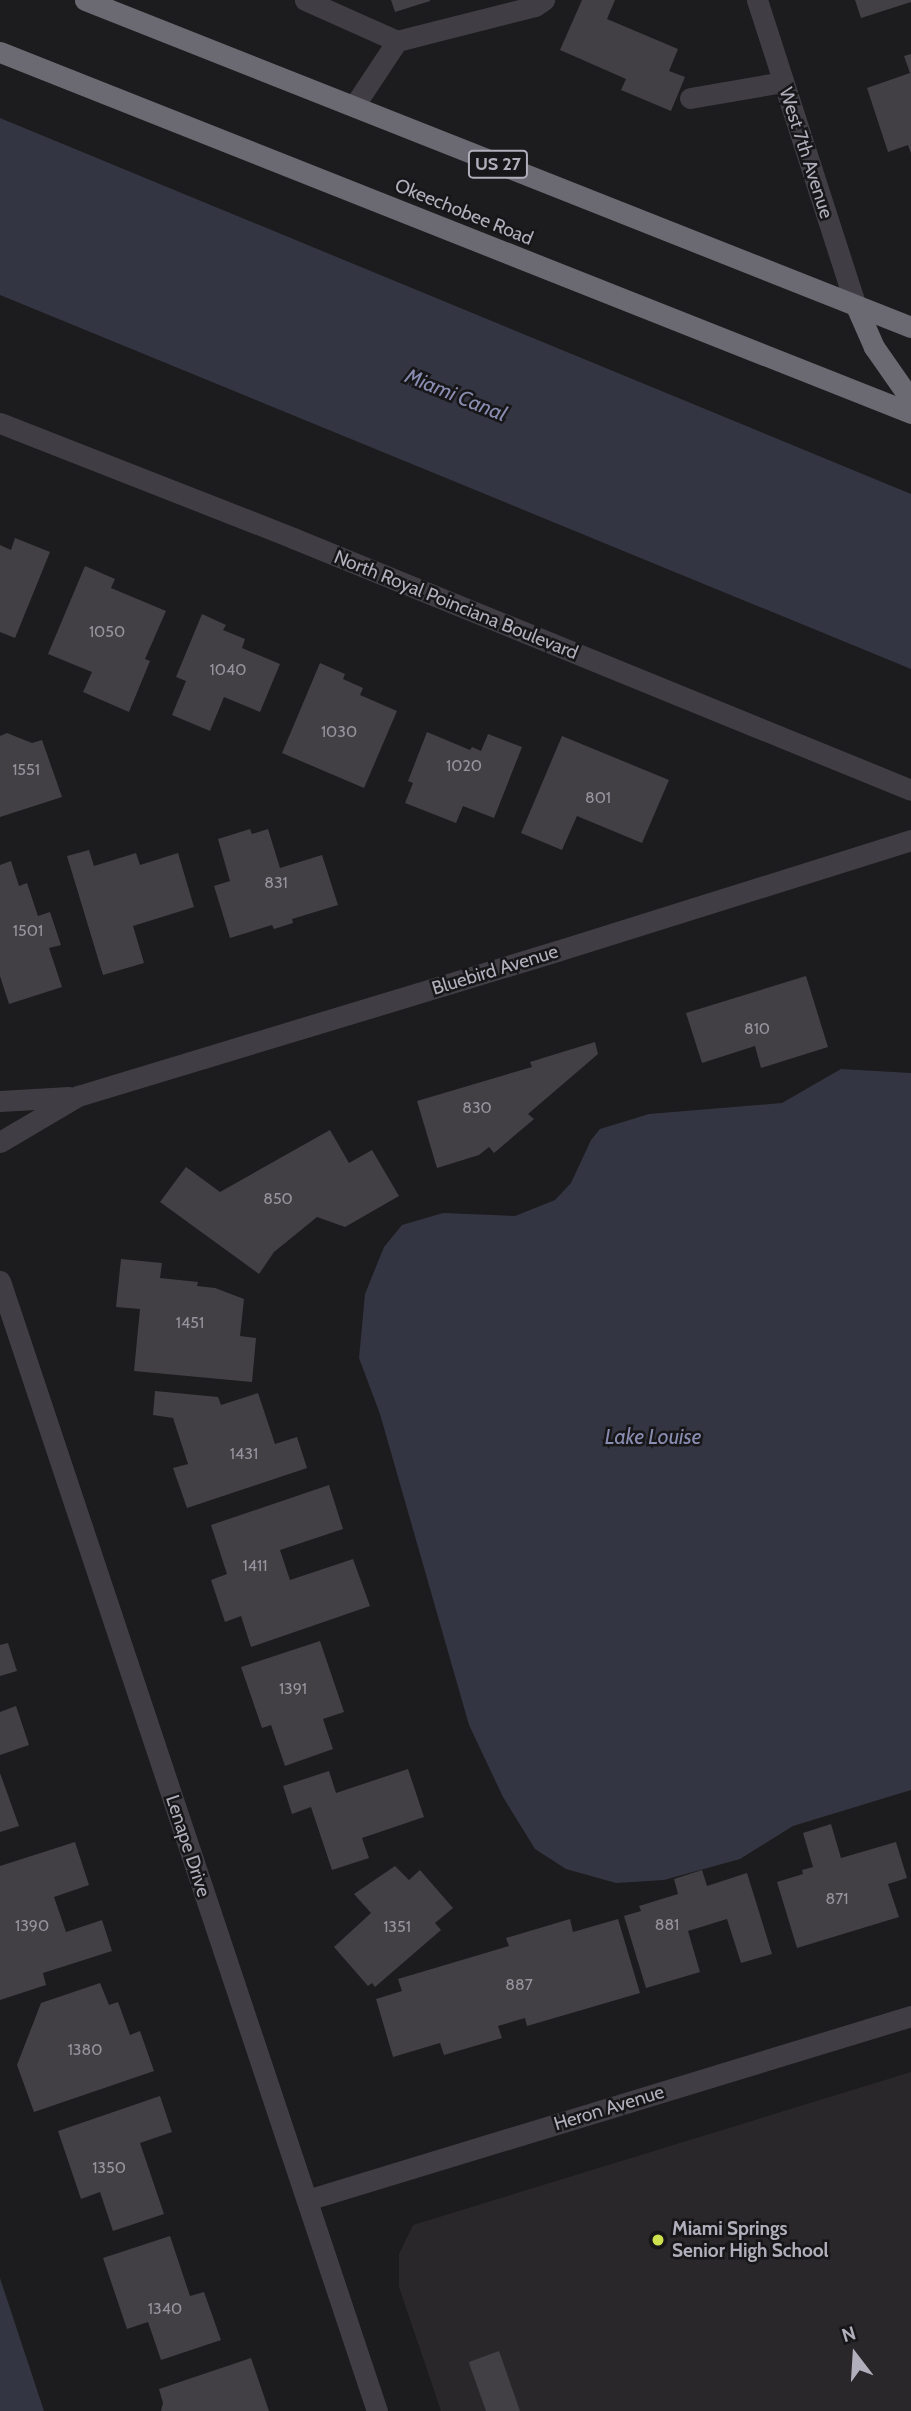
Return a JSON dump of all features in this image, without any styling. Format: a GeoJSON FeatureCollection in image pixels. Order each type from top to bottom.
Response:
{"type":"FeatureCollection","features":[{"type":"Feature","properties":{"kind":"highway","name":"US 27"},"geometry":{"type":"LineString","coordinates":[[85,0],[911,327]]}},
{"type":"Feature","properties":{"kind":"highway","name":"Okeechobee Road"},"geometry":{"type":"LineString","coordinates":[[0,52],[911,413]]}},
{"type":"Feature","properties":{"kind":"highway"},"geometry":{"type":"LineString","coordinates":[[856,306],[874,348],[911,400]]}},
{"type":"Feature","properties":{"kind":"street"},"geometry":{"type":"LineString","coordinates":[[305,0],[397,41],[535,6],[544,0]]}},
{"type":"Feature","properties":{"kind":"street","name":"West 7th Avenue"},"geometry":{"type":"LineString","coordinates":[[757,0],[856,306]]}},
{"type":"Feature","properties":{"kind":"street"},"geometry":{"type":"LineString","coordinates":[[354,106],[397,41]]}},
{"type":"Feature","properties":{"kind":"street"},"geometry":{"type":"LineString","coordinates":[[690,98],[783,82]]}},
{"type":"Feature","properties":{"kind":"street","name":"North Royal Poinciana Boulevard"},"geometry":{"type":"LineString","coordinates":[[0,423],[293,538],[911,790]]}},
{"type":"Feature","properties":{"kind":"street","name":"Bluebird Avenue"},"geometry":{"type":"LineString","coordinates":[[0,1101],[78,1096],[557,951],[911,840]]}},
{"type":"Feature","properties":{"kind":"street","name":"Bluebird Avenue"},"geometry":{"type":"LineString","coordinates":[[0,1142],[78,1096]]}},
{"type":"Feature","properties":{"kind":"street","name":"Lenape Drive"},"geometry":{"type":"LineString","coordinates":[[0,1281],[377,2411]]}},
{"type":"Feature","properties":{"kind":"street","name":"Heron Avenue"},"geometry":{"type":"LineString","coordinates":[[307,2200],[911,2017]]}},
{"type":"Feature","properties":{"kind":"shaded area","name":"Miami Springs Senior High School"},"geometry":{"type":"Polygon","coordinates":[[[911,2072],[911,2411],[441,2411],[399,2287],[399,2254],[413,2225],[911,2072]]]}},
{"type":"Feature","properties":{"kind":"water","name":"Miami Canal"},"geometry":{"type":"Polygon","coordinates":[[[0,118],[911,494],[911,669],[0,295],[0,118]]]}},
{"type":"Feature","properties":{"kind":"water","name":"Lake Louise"},"geometry":{"type":"Polygon","coordinates":[[[841,1069],[911,1073],[911,1790],[793,1826],[740,1859],[664,1880],[616,1883],[566,1869],[535,1849],[503,1797],[469,1725],[380,1414],[359,1358],[365,1294],[384,1247],[402,1225],[443,1213],[515,1216],[555,1200],[571,1183],[591,1140],[600,1129],[649,1114],[782,1103],[841,1069]]]}},
{"type":"Feature","properties":{"kind":"water"},"geometry":{"type":"Polygon","coordinates":[[[0,2278],[44,2411],[0,2411],[0,2278]]]}},
{"type":"Feature","properties":{"kind":"building"},"geometry":{"type":"Polygon","coordinates":[[[391,0],[430,0],[430,1],[395,12],[391,0]]]}},
{"type":"Feature","properties":{"kind":"building"},"geometry":{"type":"Polygon","coordinates":[[[582,0],[615,0],[607,19],[678,49],[669,71],[685,77],[671,111],[621,90],[626,79],[560,50],[582,0]]]}},
{"type":"Feature","properties":{"kind":"building"},"geometry":{"type":"Polygon","coordinates":[[[855,0],[911,0],[911,2],[861,18],[855,0]]]}},
{"type":"Feature","properties":{"kind":"building"},"geometry":{"type":"Polygon","coordinates":[[[911,54],[911,153],[908,145],[888,152],[867,88],[910,73],[904,56],[911,54]]]}},
{"type":"Feature","properties":{"kind":"building"},"geometry":{"type":"Polygon","coordinates":[[[15,538],[50,552],[15,638],[0,632],[0,545],[11,550],[15,538]]]}},
{"type":"Feature","properties":{"kind":"building"},"geometry":{"type":"Polygon","coordinates":[[[85,566],[115,579],[111,588],[166,611],[145,659],[150,661],[129,712],[83,692],[92,672],[48,654],[85,566]]]}},
{"type":"Feature","properties":{"kind":"building"},"geometry":{"type":"Polygon","coordinates":[[[202,614],[226,625],[223,630],[245,639],[242,648],[280,664],[260,712],[224,697],[210,731],[172,715],[186,681],[176,677],[202,614]]]}},
{"type":"Feature","properties":{"kind":"building"},"geometry":{"type":"Polygon","coordinates":[[[320,663],[345,674],[343,679],[363,688],[360,695],[397,711],[364,788],[282,753],[320,663]]]}},
{"type":"Feature","properties":{"kind":"building"},"geometry":{"type":"Polygon","coordinates":[[[427,732],[470,750],[472,747],[481,751],[488,734],[522,747],[494,818],[463,806],[456,823],[405,803],[413,783],[408,781],[427,732]]]}},
{"type":"Feature","properties":{"kind":"building"},"geometry":{"type":"Polygon","coordinates":[[[7,733],[32,743],[42,740],[62,797],[0,817],[0,736],[7,733]]]}},
{"type":"Feature","properties":{"kind":"building"},"geometry":{"type":"Polygon","coordinates":[[[562,736],[669,780],[642,843],[577,816],[562,850],[521,833],[562,736]]]}},
{"type":"Feature","properties":{"kind":"building"},"geometry":{"type":"Polygon","coordinates":[[[250,829],[252,834],[268,829],[280,868],[322,855],[338,905],[292,919],[293,923],[274,929],[272,925],[230,938],[214,886],[230,881],[218,839],[250,829]]]}},
{"type":"Feature","properties":{"kind":"building"},"geometry":{"type":"Polygon","coordinates":[[[89,850],[94,866],[136,853],[140,865],[178,853],[194,907],[133,926],[144,963],[103,975],[67,856],[89,850]]]}},
{"type":"Feature","properties":{"kind":"building"},"geometry":{"type":"Polygon","coordinates":[[[11,861],[19,886],[27,883],[38,916],[50,912],[61,945],[49,948],[62,987],[9,1004],[0,976],[0,865],[11,861]]]}},
{"type":"Feature","properties":{"kind":"building"},"geometry":{"type":"Polygon","coordinates":[[[806,976],[828,1047],[761,1068],[755,1046],[702,1063],[686,1013],[806,976]]]}},
{"type":"Feature","properties":{"kind":"building"},"geometry":{"type":"Polygon","coordinates":[[[595,1042],[598,1054],[528,1114],[534,1119],[494,1153],[489,1147],[479,1155],[437,1168],[417,1101],[532,1067],[530,1062],[595,1042]]]}},
{"type":"Feature","properties":{"kind":"building"},"geometry":{"type":"Polygon","coordinates":[[[330,1130],[349,1163],[372,1150],[399,1196],[345,1227],[317,1217],[274,1252],[259,1274],[160,1202],[186,1167],[220,1192],[330,1130]]]}},
{"type":"Feature","properties":{"kind":"building"},"geometry":{"type":"Polygon","coordinates":[[[121,1259],[162,1263],[160,1278],[198,1282],[197,1286],[215,1288],[244,1299],[240,1336],[256,1338],[252,1382],[134,1371],[140,1309],[116,1307],[121,1259]]]}},
{"type":"Feature","properties":{"kind":"building"},"geometry":{"type":"Polygon","coordinates":[[[155,1391],[218,1397],[221,1405],[258,1393],[275,1444],[297,1437],[307,1468],[187,1508],[173,1468],[188,1464],[173,1418],[153,1415],[155,1391]]]}},
{"type":"Feature","properties":{"kind":"building"},"geometry":{"type":"Polygon","coordinates":[[[329,1485],[343,1529],[280,1550],[290,1580],[353,1559],[370,1606],[251,1647],[241,1616],[225,1622],[211,1580],[227,1574],[211,1525],[329,1485]]]}},
{"type":"Feature","properties":{"kind":"building"},"geometry":{"type":"Polygon","coordinates":[[[320,1641],[344,1712],[323,1719],[333,1749],[285,1766],[271,1725],[262,1728],[241,1667],[320,1641]]]}},
{"type":"Feature","properties":{"kind":"building"},"geometry":{"type":"Polygon","coordinates":[[[8,1643],[17,1671],[0,1676],[0,1645],[8,1643]]]}},
{"type":"Feature","properties":{"kind":"building"},"geometry":{"type":"Polygon","coordinates":[[[16,1706],[29,1745],[0,1755],[0,1712],[16,1706]]]}},
{"type":"Feature","properties":{"kind":"building"},"geometry":{"type":"Polygon","coordinates":[[[408,1769],[424,1817],[362,1838],[369,1858],[332,1870],[311,1807],[292,1814],[283,1786],[329,1771],[336,1793],[408,1769]]]}},
{"type":"Feature","properties":{"kind":"building"},"geometry":{"type":"Polygon","coordinates":[[[0,1773],[19,1826],[0,1832],[0,1773]]]}},
{"type":"Feature","properties":{"kind":"building"},"geometry":{"type":"Polygon","coordinates":[[[831,1824],[841,1858],[896,1842],[907,1878],[888,1884],[899,1917],[797,1948],[777,1882],[803,1874],[802,1870],[813,1867],[803,1833],[831,1824]]]}},
{"type":"Feature","properties":{"kind":"building"},"geometry":{"type":"Polygon","coordinates":[[[75,1842],[89,1885],[54,1897],[66,1932],[102,1920],[112,1951],[43,1973],[46,1985],[0,2000],[0,1866],[75,1842]]]}},
{"type":"Feature","properties":{"kind":"building"},"geometry":{"type":"Polygon","coordinates":[[[395,1866],[409,1880],[420,1870],[453,1908],[435,1923],[441,1930],[375,1987],[372,1983],[368,1986],[334,1947],[371,1913],[354,1894],[395,1866]]]}},
{"type":"Feature","properties":{"kind":"building"},"geometry":{"type":"Polygon","coordinates":[[[702,1870],[707,1886],[747,1873],[772,1954],[741,1963],[727,1919],[688,1931],[700,1972],[646,1988],[624,1916],[641,1911],[639,1906],[678,1894],[674,1879],[702,1870]]]}},
{"type":"Feature","properties":{"kind":"building"},"geometry":{"type":"Polygon","coordinates":[[[570,1919],[573,1932],[618,1919],[640,1993],[527,2026],[525,2018],[498,2026],[502,2038],[444,2055],[440,2043],[393,2057],[376,1999],[402,1991],[398,1979],[509,1946],[506,1938],[570,1919]]]}},
{"type":"Feature","properties":{"kind":"building"},"geometry":{"type":"Polygon","coordinates":[[[100,1983],[109,2005],[118,2002],[130,2035],[140,2031],[154,2071],[34,2112],[17,2065],[41,2003],[100,1983]]]}},
{"type":"Feature","properties":{"kind":"building"},"geometry":{"type":"Polygon","coordinates":[[[160,2096],[172,2132],[140,2143],[164,2214],[113,2231],[100,2192],[81,2199],[58,2131],[160,2096]]]}},
{"type":"Feature","properties":{"kind":"building"},"geometry":{"type":"Polygon","coordinates":[[[170,2236],[190,2296],[204,2292],[221,2340],[161,2360],[148,2322],[127,2329],[103,2258],[170,2236]]]}},
{"type":"Feature","properties":{"kind":"building"},"geometry":{"type":"Polygon","coordinates":[[[499,2351],[520,2411],[486,2411],[470,2366],[469,2362],[499,2351]]]}},
{"type":"Feature","properties":{"kind":"building"},"geometry":{"type":"Polygon","coordinates":[[[251,2358],[269,2411],[161,2411],[163,2403],[159,2389],[251,2358]]]}},
{"type":"Feature","properties":{"kind":"place","name":"Miami Springs Senior High School"},"geometry":{"type":"Point","coordinates":[658,2240]}}]}
